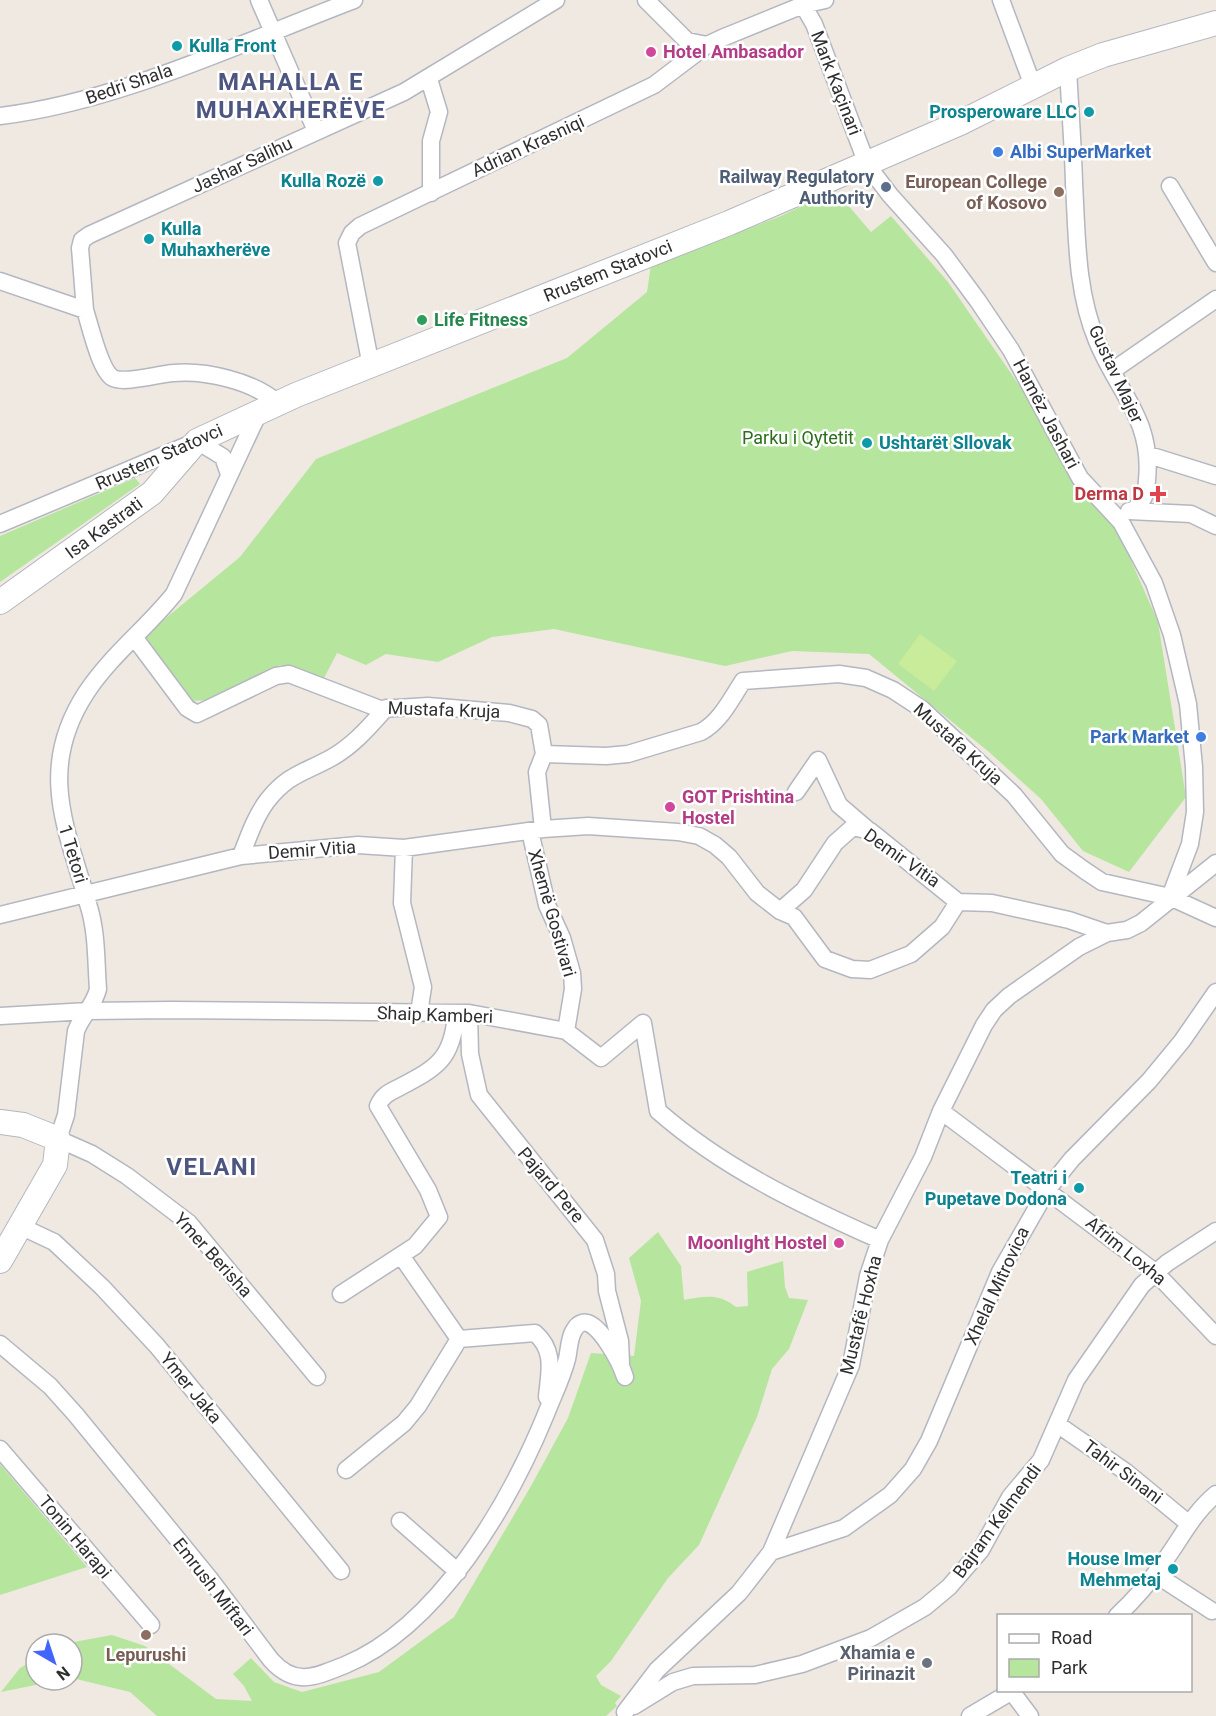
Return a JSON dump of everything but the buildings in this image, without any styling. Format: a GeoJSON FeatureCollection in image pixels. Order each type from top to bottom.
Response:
{"type":"FeatureCollection","features":[{"type":"Feature","properties":{"kind":"street"},"geometry":{"type":"LineString","coordinates":[[259,0],[316,131]]}},
{"type":"Feature","properties":{"kind":"street","name":"Bedri Shala"},"geometry":{"type":"LineString","coordinates":[[0,116],[82,100],[273,32],[354,0]]}},
{"type":"Feature","properties":{"kind":"street","name":"Jashar Salihu"},"geometry":{"type":"LineString","coordinates":[[85,310],[80,248],[82,240],[429,79],[556,0]]}},
{"type":"Feature","properties":{"kind":"street"},"geometry":{"type":"LineString","coordinates":[[646,0],[687,41],[707,45]]}},
{"type":"Feature","properties":{"kind":"street","name":"Adrian Krasniqi"},"geometry":{"type":"LineString","coordinates":[[371,366],[347,243],[352,233],[360,226],[654,85],[707,45],[797,4],[825,0]]}},
{"type":"Feature","properties":{"kind":"street"},"geometry":{"type":"LineString","coordinates":[[1001,0],[1033,87]]}},
{"type":"Feature","properties":{"kind":"street","name":"Mark Kaçinari"},"geometry":{"type":"LineString","coordinates":[[797,4],[814,24],[867,162]]}},
{"type":"Feature","properties":{"kind":"street","name":"Rrustem Statovci"},"geometry":{"type":"LineString","coordinates":[[0,524],[196,441],[268,407],[729,223],[960,123],[1068,69],[1103,55],[1216,23]]}},
{"type":"Feature","properties":{"kind":"street","name":"Gustav Majer"},"geometry":{"type":"LineString","coordinates":[[1068,69],[1074,221],[1080,277],[1097,341],[1146,437],[1149,455],[1146,493],[1142,504],[1132,511]]}},
{"type":"Feature","properties":{"kind":"street"},"geometry":{"type":"LineString","coordinates":[[429,79],[439,112],[431,141],[430,193]]}},
{"type":"Feature","properties":{"kind":"street","name":"Hamëz Jashari"},"geometry":{"type":"LineString","coordinates":[[867,162],[890,195],[944,255],[978,301],[1011,350],[1080,478],[1113,510],[1136,544],[1154,583],[1172,635],[1188,704],[1194,767],[1195,812],[1190,844],[1170,897]]}},
{"type":"Feature","properties":{"kind":"street"},"geometry":{"type":"LineString","coordinates":[[1170,186],[1216,262]]}},
{"type":"Feature","properties":{"kind":"street"},"geometry":{"type":"LineString","coordinates":[[0,280],[85,310],[104,369],[112,378],[122,380],[176,373],[201,374],[255,389],[268,407]]}},
{"type":"Feature","properties":{"kind":"street"},"geometry":{"type":"LineString","coordinates":[[1112,371],[1216,299]]}},
{"type":"Feature","properties":{"kind":"street","name":"1 Tetori"},"geometry":{"type":"LineString","coordinates":[[0,1261],[10,1224],[55,1165],[58,1139],[66,1115],[76,1031],[95,1002],[98,989],[90,910],[60,808],[59,764],[71,719],[85,694],[113,656],[157,615],[174,594],[229,474],[268,407]]}},
{"type":"Feature","properties":{"kind":"street"},"geometry":{"type":"LineString","coordinates":[[196,441],[223,457],[229,474]]}},
{"type":"Feature","properties":{"kind":"street","name":"Isa Kastrati"},"geometry":{"type":"LineString","coordinates":[[0,602],[152,494],[196,441]]}},
{"type":"Feature","properties":{"kind":"street"},"geometry":{"type":"LineString","coordinates":[[1149,455],[1216,476]]}},
{"type":"Feature","properties":{"kind":"street"},"geometry":{"type":"LineString","coordinates":[[1113,510],[1191,514],[1216,526]]}},
{"type":"Feature","properties":{"kind":"street","name":"Mustafa Kruja"},"geometry":{"type":"LineString","coordinates":[[134,636],[187,708],[197,714],[283,674],[303,678],[373,706],[462,708],[509,713],[532,719],[539,725],[544,754],[606,756],[628,754],[701,732],[712,726],[743,681],[839,674],[866,678],[893,690],[922,709],[1029,811],[1062,854],[1084,870],[1102,882],[1170,897]]}},
{"type":"Feature","properties":{"kind":"street"},"geometry":{"type":"LineString","coordinates":[[241,856],[266,803],[281,786],[299,771],[332,758],[386,708]]}},
{"type":"Feature","properties":{"kind":"street"},"geometry":{"type":"LineString","coordinates":[[536,830],[537,772],[544,754]]}},
{"type":"Feature","properties":{"kind":"street"},"geometry":{"type":"LineString","coordinates":[[796,792],[819,760],[839,805],[870,831]]}},
{"type":"Feature","properties":{"kind":"street","name":"Demir Vitia"},"geometry":{"type":"LineString","coordinates":[[0,915],[241,856],[358,845],[404,848],[536,830],[588,826],[699,836],[729,856],[748,884],[780,911],[804,890],[846,830],[853,827],[870,831],[958,902]]}},
{"type":"Feature","properties":{"kind":"street","name":"Xhemë Gostivari"},"geometry":{"type":"LineString","coordinates":[[536,830],[547,905],[562,938],[572,973],[573,989],[566,1031]]}},
{"type":"Feature","properties":{"kind":"street"},"geometry":{"type":"LineString","coordinates":[[404,848],[402,903],[423,987],[419,1013]]}},
{"type":"Feature","properties":{"kind":"street"},"geometry":{"type":"LineString","coordinates":[[780,911],[794,917],[825,959],[852,969],[870,970],[911,954],[928,942],[942,927],[958,902],[992,903],[1069,920],[1107,933],[1127,930],[1141,923],[1170,897],[1216,863]]}},
{"type":"Feature","properties":{"kind":"street"},"geometry":{"type":"LineString","coordinates":[[1170,897],[1216,918]]}},
{"type":"Feature","properties":{"kind":"street","name":"Mustafë Hoxha"},"geometry":{"type":"LineString","coordinates":[[623,1714],[657,1670],[739,1593],[771,1552],[851,1365],[868,1276],[880,1240],[923,1157],[964,1062],[994,1010],[1043,971],[1079,947],[1107,933]]}},
{"type":"Feature","properties":{"kind":"street","name":"Xhelal Mitrovica"},"geometry":{"type":"LineString","coordinates":[[771,1552],[844,1528],[890,1495],[913,1469],[929,1441],[1000,1272],[1047,1190],[1072,1159],[1149,1081],[1182,1041],[1216,992]]}},
{"type":"Feature","properties":{"kind":"street","name":"Shaip Kamberi"},"geometry":{"type":"LineString","coordinates":[[0,1016],[88,1011],[462,1013],[566,1031],[601,1058],[643,1023],[658,1111],[686,1135],[754,1179],[787,1197],[880,1240]]}},
{"type":"Feature","properties":{"kind":"street"},"geometry":{"type":"LineString","coordinates":[[340,1294],[402,1257],[439,1217],[439,1212],[378,1106],[385,1094],[432,1069],[443,1060],[462,1013]]}},
{"type":"Feature","properties":{"kind":"street","name":"Pajard Pere"},"geometry":{"type":"LineString","coordinates":[[462,1013],[479,1095],[595,1240],[606,1274],[609,1298],[620,1341],[623,1370]]}},
{"type":"Feature","properties":{"kind":"street","name":"Afrim Loxha"},"geometry":{"type":"LineString","coordinates":[[941,1111],[1155,1272],[1216,1336]]}},
{"type":"Feature","properties":{"kind":"street"},"geometry":{"type":"LineString","coordinates":[[0,1122],[23,1125],[58,1139]]}},
{"type":"Feature","properties":{"kind":"street","name":"Ymer Berisha"},"geometry":{"type":"LineString","coordinates":[[58,1139],[92,1154],[127,1176],[189,1223],[317,1377]]}},
{"type":"Feature","properties":{"kind":"street","name":"Ymer Jaka"},"geometry":{"type":"LineString","coordinates":[[10,1224],[54,1242],[102,1287],[157,1346],[341,1571]]}},
{"type":"Feature","properties":{"kind":"street","name":"Bajram Kelmendi"},"geometry":{"type":"LineString","coordinates":[[623,1714],[673,1682],[693,1676],[755,1675],[802,1664],[871,1638],[925,1607],[949,1587],[981,1550],[1010,1497],[1041,1460],[1076,1380],[1142,1285],[1155,1272],[1216,1231]]}},
{"type":"Feature","properties":{"kind":"street"},"geometry":{"type":"LineString","coordinates":[[402,1257],[459,1339]]}},
{"type":"Feature","properties":{"kind":"street","name":"Emrush Miftari"},"geometry":{"type":"LineString","coordinates":[[0,1344],[50,1386],[210,1579],[271,1660],[282,1672],[293,1678],[311,1676],[354,1661],[396,1633],[445,1589],[458,1572],[518,1472],[545,1416],[578,1325],[583,1322],[590,1323],[623,1370]]}},
{"type":"Feature","properties":{"kind":"street"},"geometry":{"type":"LineString","coordinates":[[459,1339],[535,1332],[549,1350],[545,1416]]}},
{"type":"Feature","properties":{"kind":"street"},"geometry":{"type":"LineString","coordinates":[[346,1470],[404,1423],[418,1406],[459,1339]]}},
{"type":"Feature","properties":{"kind":"street","name":"Tahir Sinani"},"geometry":{"type":"LineString","coordinates":[[1057,1424],[1126,1472],[1188,1523]]}},
{"type":"Feature","properties":{"kind":"street","name":"Tonin Harapi"},"geometry":{"type":"LineString","coordinates":[[0,1449],[150,1625]]}},
{"type":"Feature","properties":{"kind":"street"},"geometry":{"type":"LineString","coordinates":[[1119,1614],[1140,1594],[1188,1523],[1216,1494]]}},
{"type":"Feature","properties":{"kind":"street"},"geometry":{"type":"LineString","coordinates":[[400,1521],[458,1572]]}},
{"type":"Feature","properties":{"kind":"street"},"geometry":{"type":"LineString","coordinates":[[1155,1574],[1212,1611]]}},
{"type":"Feature","properties":{"kind":"street"},"geometry":{"type":"LineString","coordinates":[[970,1716],[1011,1692]]}},
{"type":"Feature","properties":{"kind":"street"},"geometry":{"type":"LineString","coordinates":[[1014,1692],[1030,1716]]}},
{"type":"Feature","properties":{"kind":"green space","name":"Parku i Qytetit"},"geometry":{"type":"Polygon","coordinates":[[[835,190],[871,232],[891,216],[948,282],[1115,524],[1158,622],[1186,797],[1129,872],[1083,851],[1041,799],[989,752],[869,654],[792,651],[725,666],[554,629],[492,637],[438,662],[386,654],[366,665],[337,653],[323,680],[280,665],[210,700],[189,701],[144,636],[240,557],[316,459],[567,358],[647,292],[651,265],[781,216],[835,190]]]}},
{"type":"Feature","properties":{"kind":"green space"},"geometry":{"type":"Polygon","coordinates":[[[135,478],[140,484],[0,582],[0,536],[135,478]]]}},
{"type":"Feature","properties":{"kind":"green space"},"geometry":{"type":"Polygon","coordinates":[[[920,634],[957,661],[934,691],[898,664],[920,634]]]}},
{"type":"Feature","properties":{"kind":"green space"},"geometry":{"type":"Polygon","coordinates":[[[658,1232],[681,1266],[684,1300],[711,1297],[724,1299],[736,1307],[748,1306],[747,1272],[783,1261],[785,1287],[789,1298],[808,1300],[789,1349],[772,1369],[757,1417],[699,1545],[668,1578],[611,1661],[596,1676],[601,1685],[621,1696],[615,1703],[617,1706],[606,1716],[157,1716],[130,1692],[84,1681],[84,1640],[112,1635],[145,1646],[216,1699],[252,1701],[244,1686],[233,1674],[251,1658],[274,1682],[302,1692],[379,1672],[454,1617],[568,1418],[591,1353],[634,1356],[641,1301],[629,1258],[658,1232]]]}},
{"type":"Feature","properties":{"kind":"green space"},"geometry":{"type":"Polygon","coordinates":[[[0,1464],[87,1567],[0,1595],[0,1464]]]}},
{"type":"Feature","properties":{"kind":"green space"},"geometry":{"type":"Polygon","coordinates":[[[24,1666],[24,1687],[1,1692],[24,1666]]]}},
{"type":"Feature","properties":{"kind":"place","name":"Kulla Front"},"geometry":{"type":"Point","coordinates":[177,46]}},
{"type":"Feature","properties":{"kind":"place","name":"Hotel Ambasador"},"geometry":{"type":"Point","coordinates":[651,52]}},
{"type":"Feature","properties":{"kind":"place","name":"Prosperoware LLC"},"geometry":{"type":"Point","coordinates":[1089,112]}},
{"type":"Feature","properties":{"kind":"place","name":"Albi SuperMarket"},"geometry":{"type":"Point","coordinates":[998,152]}},
{"type":"Feature","properties":{"kind":"place","name":"Kulla Rozë"},"geometry":{"type":"Point","coordinates":[378,181]}},
{"type":"Feature","properties":{"kind":"place","name":"Railway Regulatory Authority"},"geometry":{"type":"Point","coordinates":[886,187]}},
{"type":"Feature","properties":{"kind":"place","name":"European College of Kosovo"},"geometry":{"type":"Point","coordinates":[1059,192]}},
{"type":"Feature","properties":{"kind":"place","name":"Kulla Muhaxherëve"},"geometry":{"type":"Point","coordinates":[149,239]}},
{"type":"Feature","properties":{"kind":"place","name":"Life Fitness"},"geometry":{"type":"Point","coordinates":[422,320]}},
{"type":"Feature","properties":{"kind":"place","name":"Ushtarët Sllovak"},"geometry":{"type":"Point","coordinates":[867,443]}},
{"type":"Feature","properties":{"kind":"place","name":"Derma D"},"geometry":{"type":"Point","coordinates":[1158,494]}},
{"type":"Feature","properties":{"kind":"place","name":"Park Market"},"geometry":{"type":"Point","coordinates":[1201,737]}},
{"type":"Feature","properties":{"kind":"place","name":"GOT Prishtina Hostel"},"geometry":{"type":"Point","coordinates":[670,807]}},
{"type":"Feature","properties":{"kind":"place","name":"Teatri i Pupetave Dodona"},"geometry":{"type":"Point","coordinates":[1079,1188]}},
{"type":"Feature","properties":{"kind":"place","name":"Moonlıght Hostel"},"geometry":{"type":"Point","coordinates":[839,1243]}},
{"type":"Feature","properties":{"kind":"place","name":"House Imer Mehmetaj"},"geometry":{"type":"Point","coordinates":[1173,1569]}},
{"type":"Feature","properties":{"kind":"place","name":"Lepurushi"},"geometry":{"type":"Point","coordinates":[146,1635]}},
{"type":"Feature","properties":{"kind":"place","name":"Xhamia e Pirinazit"},"geometry":{"type":"Point","coordinates":[927,1663]}},
{"type":"Feature","properties":{"kind":"district","name":"MAHALLA E MUHAXHERËVE"},"geometry":{"type":"Point","coordinates":[291,96]}},
{"type":"Feature","properties":{"kind":"district","name":"VELANI"},"geometry":{"type":"Point","coordinates":[212,1167]}}]}
